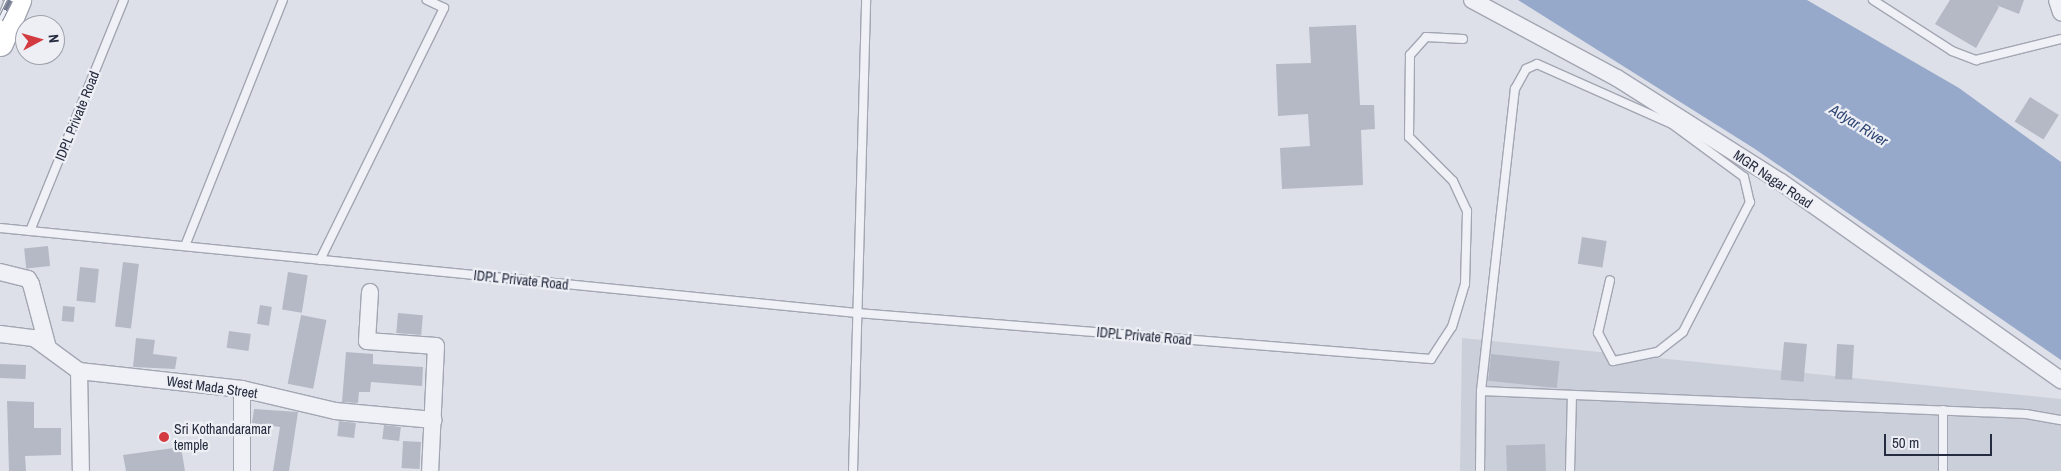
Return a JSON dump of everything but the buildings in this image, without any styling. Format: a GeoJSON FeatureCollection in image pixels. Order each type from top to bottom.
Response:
{"type":"FeatureCollection","features":[{"type":"Feature","properties":{"kind":"main road"},"geometry":{"type":"LineString","coordinates":[[0,43],[18,0]]}},
{"type":"Feature","properties":{"kind":"street","name":"MGR Nagar Road"},"geometry":{"type":"LineString","coordinates":[[1472,0],[1617,78],[1781,182],[2061,380]]}},
{"type":"Feature","properties":{"kind":"street"},"geometry":{"type":"LineString","coordinates":[[2057,0],[2061,12]]}},
{"type":"Feature","properties":{"kind":"street"},"geometry":{"type":"LineString","coordinates":[[0,272],[28,278],[48,348]]}},
{"type":"Feature","properties":{"kind":"street"},"geometry":{"type":"LineString","coordinates":[[370,292],[367,341],[436,346],[434,420],[430,471]]}},
{"type":"Feature","properties":{"kind":"street"},"geometry":{"type":"LineString","coordinates":[[0,334],[34,338],[79,371],[81,471]]}},
{"type":"Feature","properties":{"kind":"street","name":"West Mada Street"},"geometry":{"type":"LineString","coordinates":[[79,371],[242,389],[335,411],[434,420]]}},
{"type":"Feature","properties":{"kind":"street"},"geometry":{"type":"LineString","coordinates":[[242,389],[242,471]]}},
{"type":"Feature","properties":{"kind":"lane","name":"IDPL Private Road"},"geometry":{"type":"LineString","coordinates":[[30,232],[124,0]]}},
{"type":"Feature","properties":{"kind":"lane"},"geometry":{"type":"LineString","coordinates":[[185,246],[283,0]]}},
{"type":"Feature","properties":{"kind":"lane"},"geometry":{"type":"LineString","coordinates":[[320,260],[444,8],[427,0]]}},
{"type":"Feature","properties":{"kind":"lane"},"geometry":{"type":"LineString","coordinates":[[853,471],[866,0]]}},
{"type":"Feature","properties":{"kind":"lane"},"geometry":{"type":"LineString","coordinates":[[1873,0],[1952,51],[1976,60],[2061,39]]}},
{"type":"Feature","properties":{"kind":"lane","name":"IDPL Private Road"},"geometry":{"type":"LineString","coordinates":[[0,228],[857,314],[1432,360],[1452,327],[1464,284],[1467,210],[1452,181],[1409,137],[1410,55],[1426,38],[1463,40]]}},
{"type":"Feature","properties":{"kind":"lane"},"geometry":{"type":"LineString","coordinates":[[1480,471],[1481,392],[1515,89],[1526,69],[1537,64],[1549,66],[1672,124],[1744,177],[1750,202],[1683,332],[1657,352],[1614,361],[1598,333],[1610,280]]}},
{"type":"Feature","properties":{"kind":"lane"},"geometry":{"type":"LineString","coordinates":[[1481,392],[1943,410],[2061,420]]}},
{"type":"Feature","properties":{"kind":"lane"},"geometry":{"type":"LineString","coordinates":[[1570,471],[1572,395]]}},
{"type":"Feature","properties":{"kind":"lane"},"geometry":{"type":"LineString","coordinates":[[1943,410],[1943,471]]}},
{"type":"Feature","properties":{"kind":"shaded area"},"geometry":{"type":"Polygon","coordinates":[[[1462,338],[2061,399],[2061,471],[1460,471],[1462,338]]]}},
{"type":"Feature","properties":{"kind":"water","name":"Adyar River"},"geometry":{"type":"Polygon","coordinates":[[[1518,0],[1807,0],[1959,88],[2061,162],[2061,360],[1755,149],[1518,0]]]}},
{"type":"Feature","properties":{"kind":"railway"},"geometry":{"type":"LineString","coordinates":[[0,20],[10,0]]}},
{"type":"Feature","properties":{"kind":"place","name":"Sri Kothandaramar temple"},"geometry":{"type":"Point","coordinates":[164,437]}}]}
